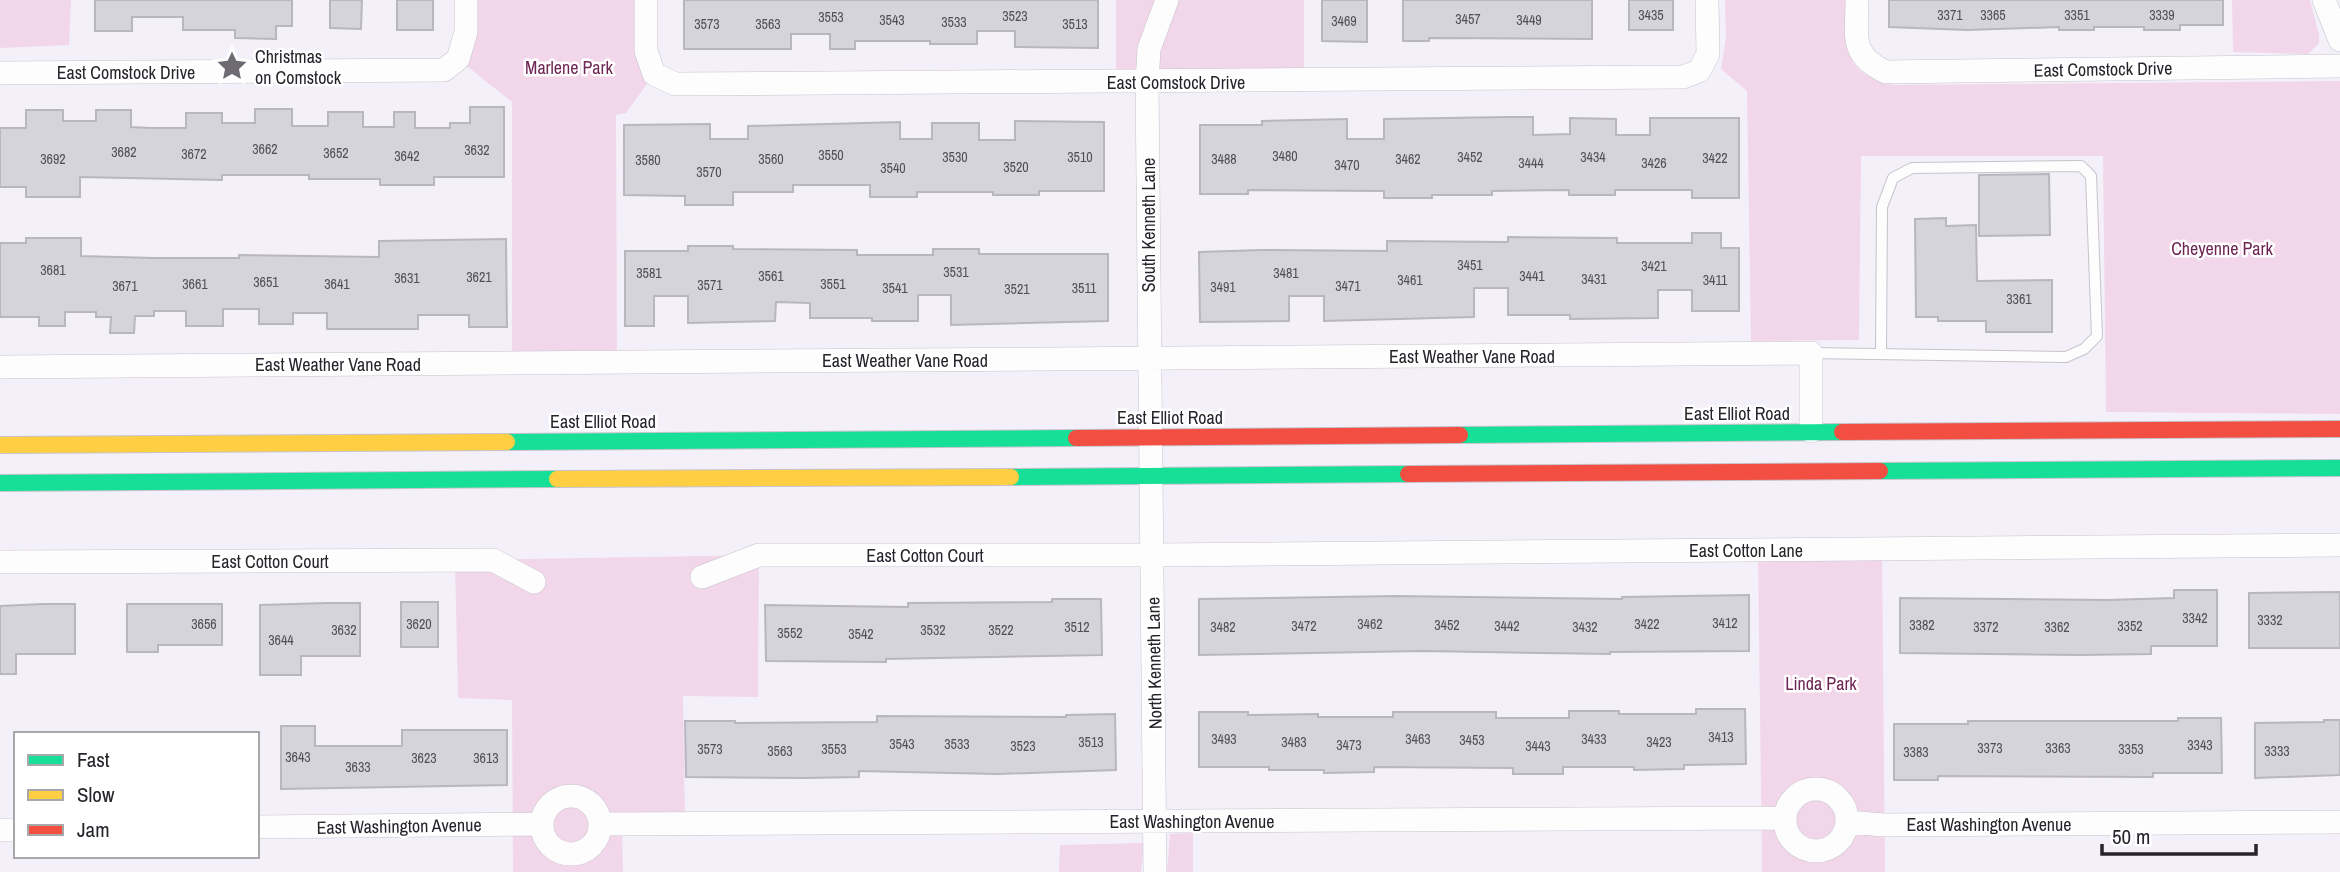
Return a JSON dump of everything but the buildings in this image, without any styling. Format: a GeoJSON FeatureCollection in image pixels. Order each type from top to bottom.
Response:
{"type":"FeatureCollection","features":[{"type":"Feature","properties":{"kind":"main road","name":"East Elliot Road"},"geometry":{"type":"LineString","coordinates":[[0,445],[1150,445],[1811,431],[2340,429]]}},
{"type":"Feature","properties":{"kind":"main road"},"geometry":{"type":"LineString","coordinates":[[0,483],[2340,468]]}},
{"type":"Feature","properties":{"kind":"street","name":"East Comstock Drive"},"geometry":{"type":"LineString","coordinates":[[0,72],[444,70],[458,59],[466,32],[466,0]]}},
{"type":"Feature","properties":{"kind":"street","name":"East Comstock Drive"},"geometry":{"type":"LineString","coordinates":[[646,0],[646,51],[654,74],[675,84],[1683,77],[1699,71],[1708,54],[1707,0]]}},
{"type":"Feature","properties":{"kind":"street","name":"South Kenneth Lane"},"geometry":{"type":"LineString","coordinates":[[1150,445],[1147,82],[1149,49],[1167,0]]}},
{"type":"Feature","properties":{"kind":"street","name":"East Comstock Drive"},"geometry":{"type":"LineString","coordinates":[[1857,0],[1857,44],[1868,64],[1886,72],[2340,66]]}},
{"type":"Feature","properties":{"kind":"street"},"geometry":{"type":"LineString","coordinates":[[2324,0],[2340,40]]}},
{"type":"Feature","properties":{"kind":"street"},"geometry":{"type":"LineString","coordinates":[[1811,353],[1811,431]]}},
{"type":"Feature","properties":{"kind":"street","name":"East Weather Vane Road"},"geometry":{"type":"LineString","coordinates":[[0,367],[1811,353]]}},
{"type":"Feature","properties":{"kind":"street","name":"North Kenneth Lane"},"geometry":{"type":"LineString","coordinates":[[1150,445],[1155,872]]}},
{"type":"Feature","properties":{"kind":"street","name":"East Cotton Lane"},"geometry":{"type":"LineString","coordinates":[[1153,555],[2340,545]]}},
{"type":"Feature","properties":{"kind":"street","name":"East Cotton Court"},"geometry":{"type":"LineString","coordinates":[[702,577],[759,555],[1153,555]]}},
{"type":"Feature","properties":{"kind":"street","name":"East Cotton Court"},"geometry":{"type":"LineString","coordinates":[[0,562],[493,560],[534,582]]}},
{"type":"Feature","properties":{"kind":"street"},"geometry":{"type":"LineString","coordinates":[[1819,789],[1838,798],[1844,806],[1847,822],[1837,844],[1818,851],[1796,844],[1789,835],[1785,818],[1788,808],[1799,794],[1819,789]]}},
{"type":"Feature","properties":{"kind":"street"},"geometry":{"type":"LineString","coordinates":[[568,796],[588,801],[596,810],[600,824],[598,838],[589,849],[578,854],[566,855],[556,851],[547,844],[542,834],[545,811],[551,803],[568,796]]}},
{"type":"Feature","properties":{"kind":"street","name":"East Washington Avenue"},"geometry":{"type":"LineString","coordinates":[[600,824],[1785,818]]}},
{"type":"Feature","properties":{"kind":"street","name":"East Washington Avenue"},"geometry":{"type":"LineString","coordinates":[[1847,822],[1898,825],[2340,822]]}},
{"type":"Feature","properties":{"kind":"street","name":"East Washington Avenue"},"geometry":{"type":"LineString","coordinates":[[259,827],[542,824]]}},
{"type":"Feature","properties":{"kind":"lane"},"geometry":{"type":"LineString","coordinates":[[1811,353],[2066,357],[2084,349],[2097,336],[2091,176],[2081,166],[1912,168],[1893,178],[1882,207],[1881,354]]}},
{"type":"Feature","properties":{"kind":"green space"},"geometry":{"type":"Polygon","coordinates":[[[0,0],[71,0],[69,45],[0,48],[0,0]]]}},
{"type":"Feature","properties":{"kind":"green space","name":"Marlene Park"},"geometry":{"type":"Polygon","coordinates":[[[466,0],[646,0],[654,74],[626,113],[616,115],[617,362],[512,363],[512,102],[458,59],[466,0]]]}},
{"type":"Feature","properties":{"kind":"green space"},"geometry":{"type":"Polygon","coordinates":[[[1116,0],[1304,0],[1304,74],[1116,75],[1116,0]]]}},
{"type":"Feature","properties":{"kind":"green space","name":"Cheyenne Park"},"geometry":{"type":"Polygon","coordinates":[[[1725,0],[1847,0],[1847,44],[1855,65],[1876,80],[1893,85],[2340,81],[2340,414],[2106,412],[2103,156],[1861,156],[1859,340],[1751,341],[1747,91],[1721,69],[1726,37],[1725,0]]]}},
{"type":"Feature","properties":{"kind":"green space"},"geometry":{"type":"Polygon","coordinates":[[[2232,0],[2310,0],[2319,43],[2308,54],[2233,52],[2232,0]]]}},
{"type":"Feature","properties":{"kind":"green space","name":"Linda Park"},"geometry":{"type":"Polygon","coordinates":[[[1882,549],[1885,872],[1762,872],[1758,550],[1882,549]]]}},
{"type":"Feature","properties":{"kind":"green space"},"geometry":{"type":"Polygon","coordinates":[[[759,555],[758,697],[683,696],[685,823],[622,823],[623,872],[513,872],[512,700],[458,698],[455,560],[759,555]]]}},
{"type":"Feature","properties":{"kind":"green space"},"geometry":{"type":"Polygon","coordinates":[[[1193,833],[1193,872],[1167,872],[1170,834],[1193,833]]]}},
{"type":"Feature","properties":{"kind":"green space"},"geometry":{"type":"Polygon","coordinates":[[[1144,843],[1141,872],[1059,872],[1060,845],[1144,843]]]}},
{"type":"Feature","properties":{"kind":"traffic: fast"},"geometry":{"type":"LineString","coordinates":[[1460,435],[1842,432]]}},
{"type":"Feature","properties":{"kind":"traffic: fast"},"geometry":{"type":"LineString","coordinates":[[507,442],[1076,438]]}},
{"type":"Feature","properties":{"kind":"traffic: fast"},"geometry":{"type":"LineString","coordinates":[[1880,471],[2340,468]]}},
{"type":"Feature","properties":{"kind":"traffic: fast"},"geometry":{"type":"LineString","coordinates":[[1011,477],[1408,474]]}},
{"type":"Feature","properties":{"kind":"traffic: fast"},"geometry":{"type":"LineString","coordinates":[[0,483],[557,479]]}},
{"type":"Feature","properties":{"kind":"traffic: slow"},"geometry":{"type":"LineString","coordinates":[[0,445],[507,442]]}},
{"type":"Feature","properties":{"kind":"traffic: slow"},"geometry":{"type":"LineString","coordinates":[[557,479],[1011,477]]}},
{"type":"Feature","properties":{"kind":"traffic: jam"},"geometry":{"type":"LineString","coordinates":[[1842,432],[2340,429]]}},
{"type":"Feature","properties":{"kind":"traffic: jam"},"geometry":{"type":"LineString","coordinates":[[1076,438],[1460,435]]}},
{"type":"Feature","properties":{"kind":"traffic: jam"},"geometry":{"type":"LineString","coordinates":[[1408,474],[1880,471]]}},
{"type":"Feature","properties":{"kind":"place","name":"Christmas on Comstock"},"geometry":{"type":"Point","coordinates":[232,66]}}]}
